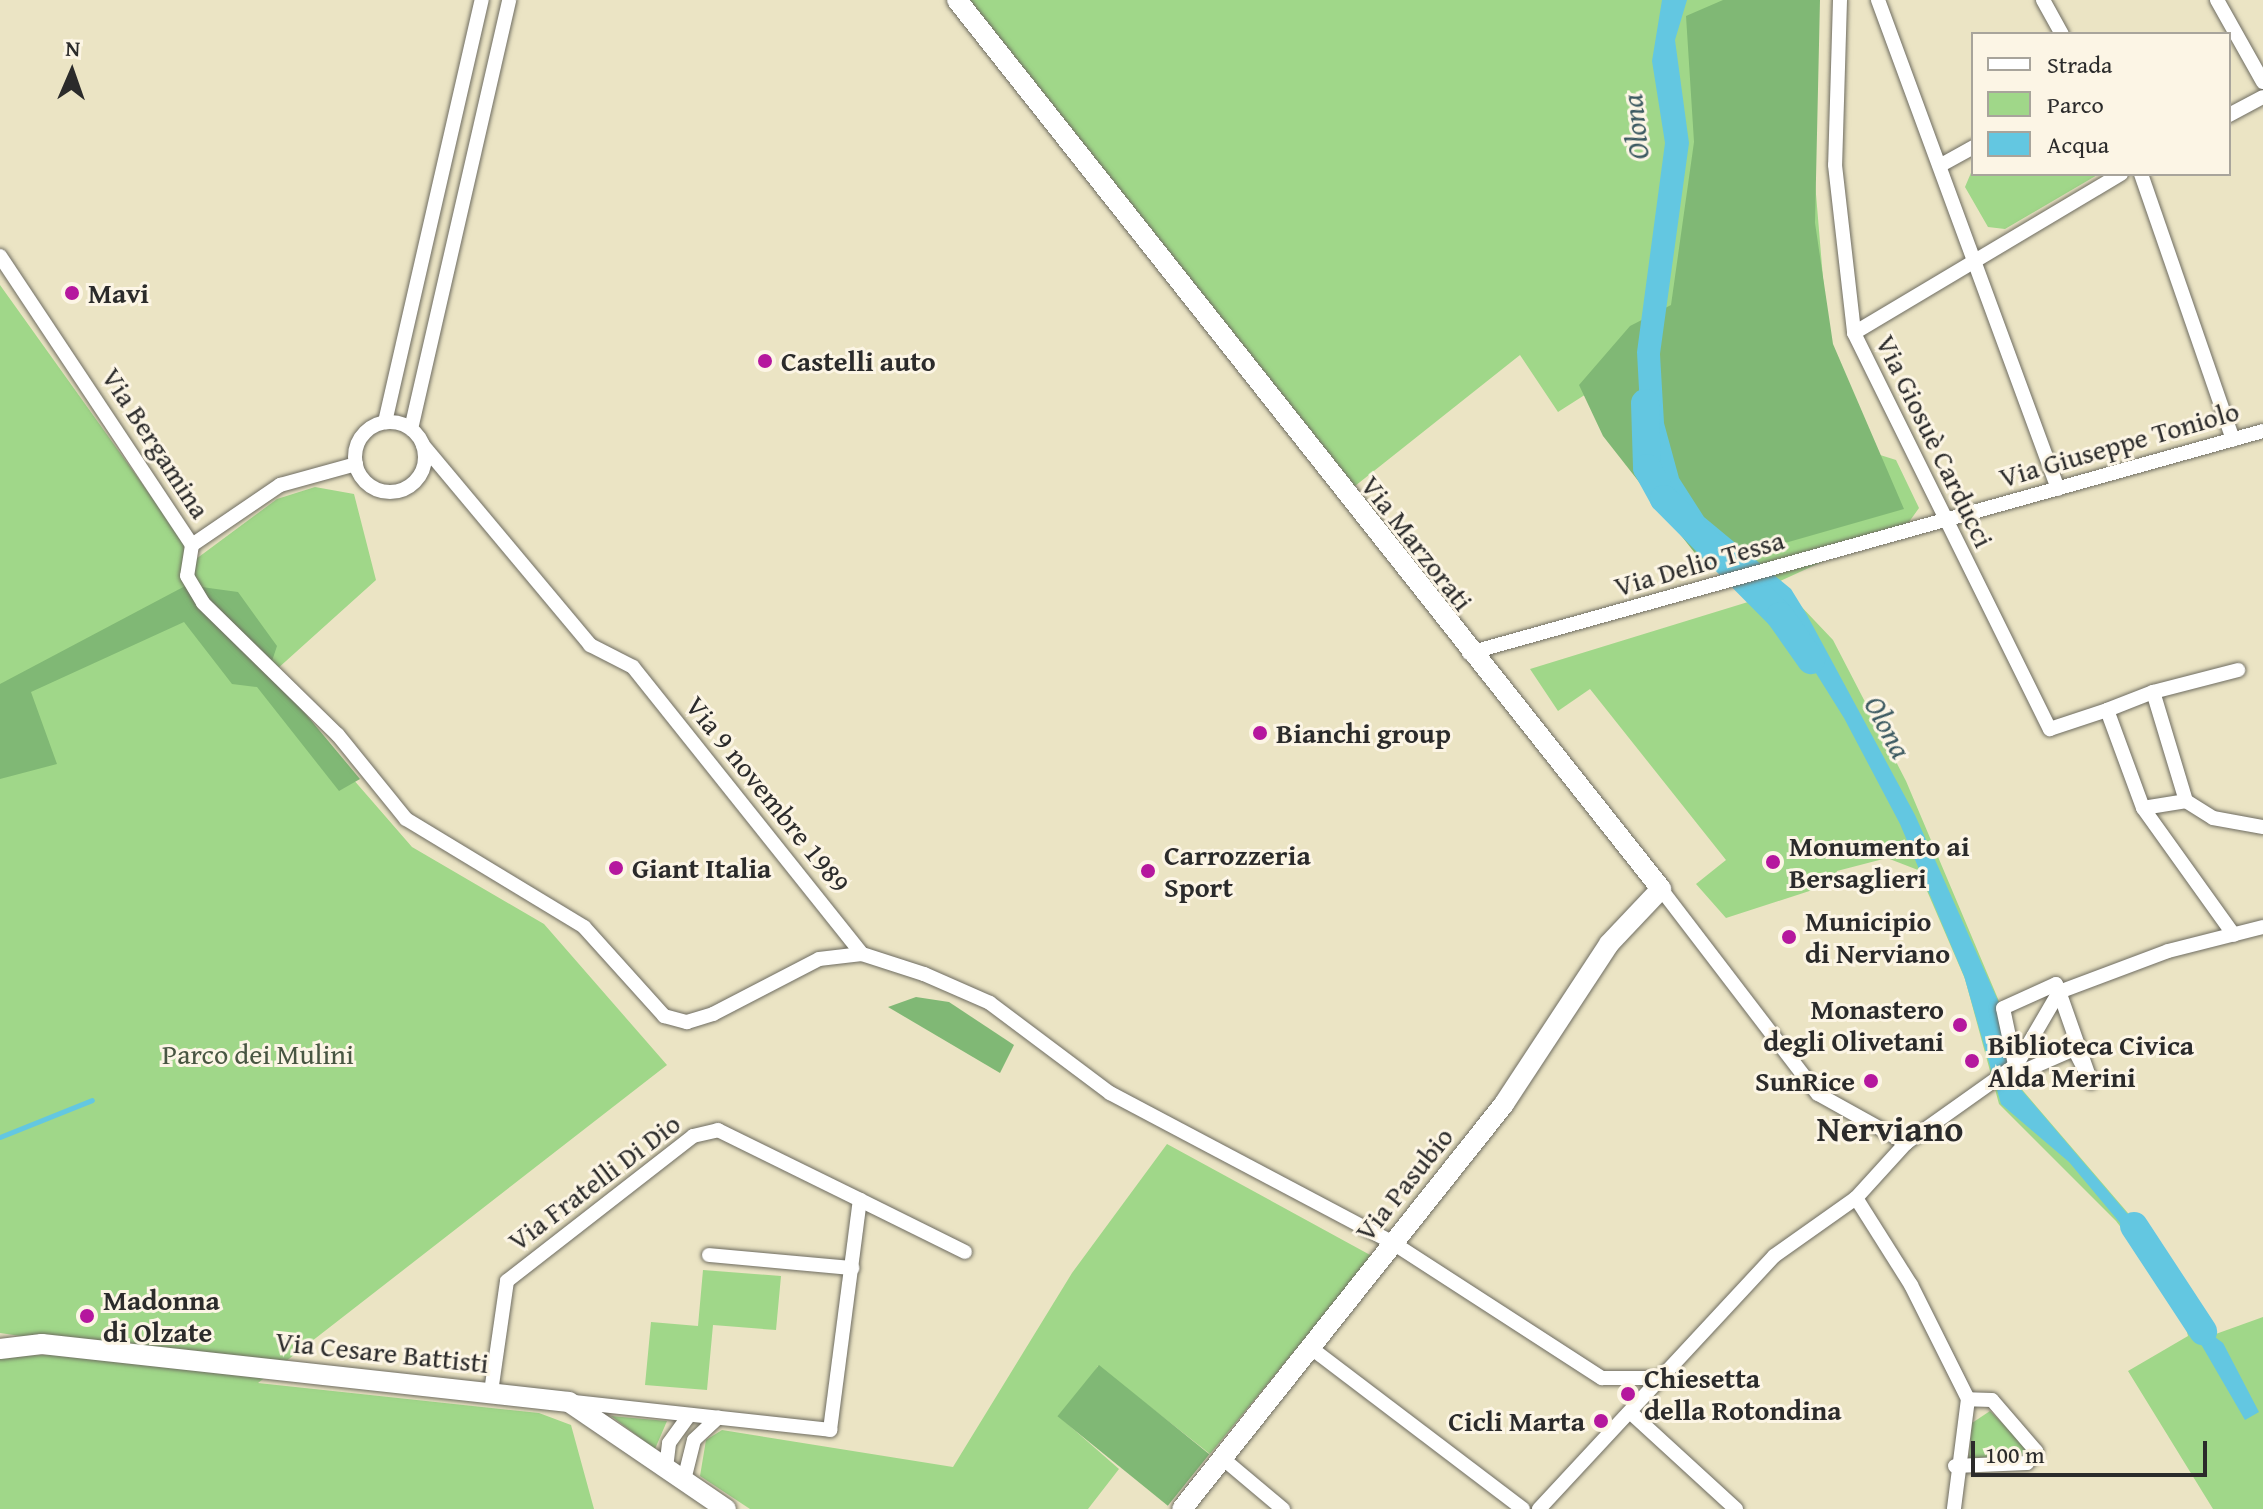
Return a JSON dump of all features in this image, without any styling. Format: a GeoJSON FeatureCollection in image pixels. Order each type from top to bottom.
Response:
{"type":"FeatureCollection","features":[{"type":"Feature","properties":{"kind":"street"},"geometry":{"type":"LineString","coordinates":[[385,422],[411,429],[423,445],[422,470],[399,490],[368,484],[356,464],[360,439],[385,422],[482,0]]}},
{"type":"Feature","properties":{"kind":"street"},"geometry":{"type":"LineString","coordinates":[[411,429],[509,0]]}},
{"type":"Feature","properties":{"kind":"street","name":"Via Marzorati"},"geometry":{"type":"LineString","coordinates":[[957,0],[1469,653],[1661,889],[1818,1094],[1841,1112],[1906,1143]]}},
{"type":"Feature","properties":{"kind":"street","name":"Via Giosuè Carducci"},"geometry":{"type":"LineString","coordinates":[[1840,0],[1835,165],[1854,333],[1943,520],[2050,729],[2107,710]]}},
{"type":"Feature","properties":{"kind":"street"},"geometry":{"type":"LineString","coordinates":[[1878,0],[1977,260],[2058,489]]}},
{"type":"Feature","properties":{"kind":"street"},"geometry":{"type":"LineString","coordinates":[[2043,0],[2061,32]]}},
{"type":"Feature","properties":{"kind":"street"},"geometry":{"type":"LineString","coordinates":[[2217,0],[2263,82]]}},
{"type":"Feature","properties":{"kind":"street"},"geometry":{"type":"LineString","coordinates":[[2231,114],[2263,97]]}},
{"type":"Feature","properties":{"kind":"street"},"geometry":{"type":"LineString","coordinates":[[1941,165],[1971,148]]}},
{"type":"Feature","properties":{"kind":"street"},"geometry":{"type":"LineString","coordinates":[[1854,333],[2118,176]]}},
{"type":"Feature","properties":{"kind":"street"},"geometry":{"type":"LineString","coordinates":[[2142,176],[2233,439]]}},
{"type":"Feature","properties":{"kind":"street","name":"Via Bergamina"},"geometry":{"type":"LineString","coordinates":[[0,256],[192,545],[280,485],[356,464]]}},
{"type":"Feature","properties":{"kind":"street","name":"Via Giuseppe Toniolo"},"geometry":{"type":"LineString","coordinates":[[1943,520],[2263,431]]}},
{"type":"Feature","properties":{"kind":"street","name":"Via 9 novembre 1989"},"geometry":{"type":"LineString","coordinates":[[423,445],[590,645],[633,667],[862,954]]}},
{"type":"Feature","properties":{"kind":"street","name":"Via Delio Tessa"},"geometry":{"type":"LineString","coordinates":[[1469,653],[1710,588],[1943,520]]}},
{"type":"Feature","properties":{"kind":"street"},"geometry":{"type":"LineString","coordinates":[[192,545],[187,576],[203,603],[338,735],[406,819],[584,927],[664,1016],[687,1022],[713,1014],[819,959],[862,954],[990,1003],[1110,1093],[1393,1243],[1602,1378],[1662,1378]]}},
{"type":"Feature","properties":{"kind":"street"},"geometry":{"type":"LineString","coordinates":[[2234,935],[2143,808],[2107,710],[2153,692],[2238,670]]}},
{"type":"Feature","properties":{"kind":"street"},"geometry":{"type":"LineString","coordinates":[[2153,692],[2186,801],[2213,818],[2263,827]]}},
{"type":"Feature","properties":{"kind":"street"},"geometry":{"type":"LineString","coordinates":[[2143,808],[2186,801]]}},
{"type":"Feature","properties":{"kind":"street","name":"Via Pasubio"},"geometry":{"type":"LineString","coordinates":[[1182,1509],[1504,1104],[1609,944],[1661,889]]}},
{"type":"Feature","properties":{"kind":"street"},"geometry":{"type":"LineString","coordinates":[[1539,1509],[1774,1256],[1856,1198],[1906,1143],[2017,1064],[2059,992],[2168,951],[2263,927]]}},
{"type":"Feature","properties":{"kind":"street"},"geometry":{"type":"LineString","coordinates":[[2056,984],[2059,992],[2091,1082],[2074,1049],[2017,1074],[2003,1008],[2056,984]]}},
{"type":"Feature","properties":{"kind":"street","name":"Via Fratelli Di Dio"},"geometry":{"type":"LineString","coordinates":[[491,1392],[507,1281],[693,1136],[718,1130],[965,1252]]}},
{"type":"Feature","properties":{"kind":"street"},"geometry":{"type":"LineString","coordinates":[[1856,1198],[1968,1399],[1955,1466],[1954,1509]]}},
{"type":"Feature","properties":{"kind":"street"},"geometry":{"type":"LineString","coordinates":[[569,1402],[830,1430],[860,1200]]}},
{"type":"Feature","properties":{"kind":"street"},"geometry":{"type":"LineString","coordinates":[[709,1255],[852,1268]]}},
{"type":"Feature","properties":{"kind":"street","name":"Via Cesare Battisti"},"geometry":{"type":"LineString","coordinates":[[0,1349],[42,1344],[569,1402],[726,1509]]}},
{"type":"Feature","properties":{"kind":"street"},"geometry":{"type":"LineString","coordinates":[[1311,1348],[1523,1509]]}},
{"type":"Feature","properties":{"kind":"street"},"geometry":{"type":"LineString","coordinates":[[1955,1466],[2027,1463],[2036,1451],[1992,1400],[1968,1399]]}},
{"type":"Feature","properties":{"kind":"street"},"geometry":{"type":"LineString","coordinates":[[1630,1412],[1736,1509]]}},
{"type":"Feature","properties":{"kind":"street"},"geometry":{"type":"LineString","coordinates":[[666,1468],[669,1443],[689,1415]]}},
{"type":"Feature","properties":{"kind":"street"},"geometry":{"type":"LineString","coordinates":[[684,1480],[694,1440],[718,1418]]}},
{"type":"Feature","properties":{"kind":"street"},"geometry":{"type":"LineString","coordinates":[[1221,1457],[1283,1509]]}},
{"type":"Feature","properties":{"kind":"green space"},"geometry":{"type":"Polygon","coordinates":[[[970,0],[1814,0],[1809,110],[1829,350],[1877,454],[1896,460],[1919,508],[1909,522],[1778,582],[1833,640],[1906,781],[2012,1032],[2013,1079],[2170,1262],[2213,1335],[2263,1317],[2263,1509],[2213,1509],[2128,1371],[2188,1336],[2180,1305],[2116,1221],[1999,1104],[1965,979],[1918,870],[1887,858],[1837,871],[1834,883],[1726,918],[1696,884],[1726,860],[1590,689],[1558,711],[1530,669],[1748,602],[1655,507],[1638,477],[1616,375],[1558,412],[1520,355],[1355,486],[970,0]]]}},
{"type":"Feature","properties":{"kind":"green space"},"geometry":{"type":"Polygon","coordinates":[[[1723,0],[1820,0],[1815,223],[1833,344],[1904,509],[1705,566],[1603,436],[1579,385],[1630,326],[1671,305],[1694,142],[1686,16],[1723,0]]]}},
{"type":"Feature","properties":{"kind":"green space"},"geometry":{"type":"Polygon","coordinates":[[[1971,173],[1971,176],[2096,176],[2005,229],[1988,227],[1965,187],[1971,173]]]}},
{"type":"Feature","properties":{"kind":"green space","name":"Parco dei Mulini"},"geometry":{"type":"Polygon","coordinates":[[[0,285],[196,559],[277,499],[315,487],[354,494],[376,580],[266,679],[412,847],[544,924],[667,1065],[258,1383],[539,1413],[571,1425],[594,1509],[0,1509],[0,1356],[138,1353],[0,1333],[0,285]]]}},
{"type":"Feature","properties":{"kind":"green space"},"geometry":{"type":"Polygon","coordinates":[[[187,585],[238,592],[277,646],[269,670],[360,779],[339,791],[257,687],[232,684],[184,622],[31,692],[57,764],[0,779],[0,684],[187,585]]]}},
{"type":"Feature","properties":{"kind":"green space"},"geometry":{"type":"Polygon","coordinates":[[[916,997],[949,1002],[1014,1045],[1000,1073],[888,1007],[916,997]]]}},
{"type":"Feature","properties":{"kind":"green space"},"geometry":{"type":"Polygon","coordinates":[[[1167,1144],[1372,1256],[1210,1454],[1098,1366],[1063,1420],[1119,1469],[1088,1509],[750,1509],[700,1476],[706,1440],[722,1430],[953,1467],[1072,1273],[1167,1144]]]}},
{"type":"Feature","properties":{"kind":"green space"},"geometry":{"type":"Polygon","coordinates":[[[703,1270],[781,1276],[776,1330],[713,1325],[707,1390],[645,1385],[651,1322],[698,1326],[703,1270]]]}},
{"type":"Feature","properties":{"kind":"green space"},"geometry":{"type":"Polygon","coordinates":[[[1099,1365],[1209,1454],[1168,1506],[1057,1416],[1099,1365]]]}},
{"type":"Feature","properties":{"kind":"green space"},"geometry":{"type":"Polygon","coordinates":[[[1990,1411],[2028,1449],[2025,1456],[1969,1458],[1972,1423],[1990,1411]]]}},
{"type":"Feature","properties":{"kind":"green space"},"geometry":{"type":"Polygon","coordinates":[[[611,1416],[667,1421],[655,1449],[611,1416]]]}},
{"type":"Feature","properties":{"kind":"water"},"geometry":{"type":"Polygon","coordinates":[[[1662,0],[1687,0],[1675,40],[1689,143],[1660,354],[1664,423],[1679,478],[1704,517],[1791,589],[1807,615],[1915,815],[2012,1032],[2012,1079],[2131,1218],[2204,1329],[2223,1343],[2259,1412],[2245,1420],[2155,1265],[2069,1162],[2001,1104],[1964,976],[1900,824],[1844,718],[1772,603],[1692,531],[1656,480],[1641,426],[1637,352],[1665,143],[1652,61],[1662,0]]]}},
{"type":"Feature","properties":{"kind":"waterway","name":"Olona"},"geometry":{"type":"LineString","coordinates":[[1645,403],[1647,468],[1664,499],[1780,616],[1811,660]]}},
{"type":"Feature","properties":{"kind":"waterway"},"geometry":{"type":"LineString","coordinates":[[0,1137],[92,1100]]}},
{"type":"Feature","properties":{"kind":"waterway","name":"Olona"},"geometry":{"type":"LineString","coordinates":[[2134,1226],[2203,1331]]}},
{"type":"Feature","properties":{"kind":"place","name":"Mavi"},"geometry":{"type":"Point","coordinates":[72,293]}},
{"type":"Feature","properties":{"kind":"place","name":"Castelli auto"},"geometry":{"type":"Point","coordinates":[765,361]}},
{"type":"Feature","properties":{"kind":"place","name":"Bianchi group"},"geometry":{"type":"Point","coordinates":[1260,733]}},
{"type":"Feature","properties":{"kind":"place","name":"Monumento ai Bersaglieri"},"geometry":{"type":"Point","coordinates":[1773,862]}},
{"type":"Feature","properties":{"kind":"place","name":"Giant Italia"},"geometry":{"type":"Point","coordinates":[616,868]}},
{"type":"Feature","properties":{"kind":"place","name":"Carrozzeria Sport"},"geometry":{"type":"Point","coordinates":[1148,871]}},
{"type":"Feature","properties":{"kind":"place","name":"Municipio di Nerviano"},"geometry":{"type":"Point","coordinates":[1789,937]}},
{"type":"Feature","properties":{"kind":"place","name":"Monastero degli Olivetani"},"geometry":{"type":"Point","coordinates":[1960,1025]}},
{"type":"Feature","properties":{"kind":"place","name":"Biblioteca Civica Alda Merini"},"geometry":{"type":"Point","coordinates":[1972,1061]}},
{"type":"Feature","properties":{"kind":"place","name":"SunRice"},"geometry":{"type":"Point","coordinates":[1871,1081]}},
{"type":"Feature","properties":{"kind":"place","name":"Madonna di Olzate"},"geometry":{"type":"Point","coordinates":[87,1316]}},
{"type":"Feature","properties":{"kind":"place","name":"Chiesetta della Rotondina"},"geometry":{"type":"Point","coordinates":[1628,1394]}},
{"type":"Feature","properties":{"kind":"place","name":"Cicli Marta"},"geometry":{"type":"Point","coordinates":[1601,1421]}},
{"type":"Feature","properties":{"kind":"district","name":"Nerviano"},"geometry":{"type":"Point","coordinates":[1890,1128]}}]}
